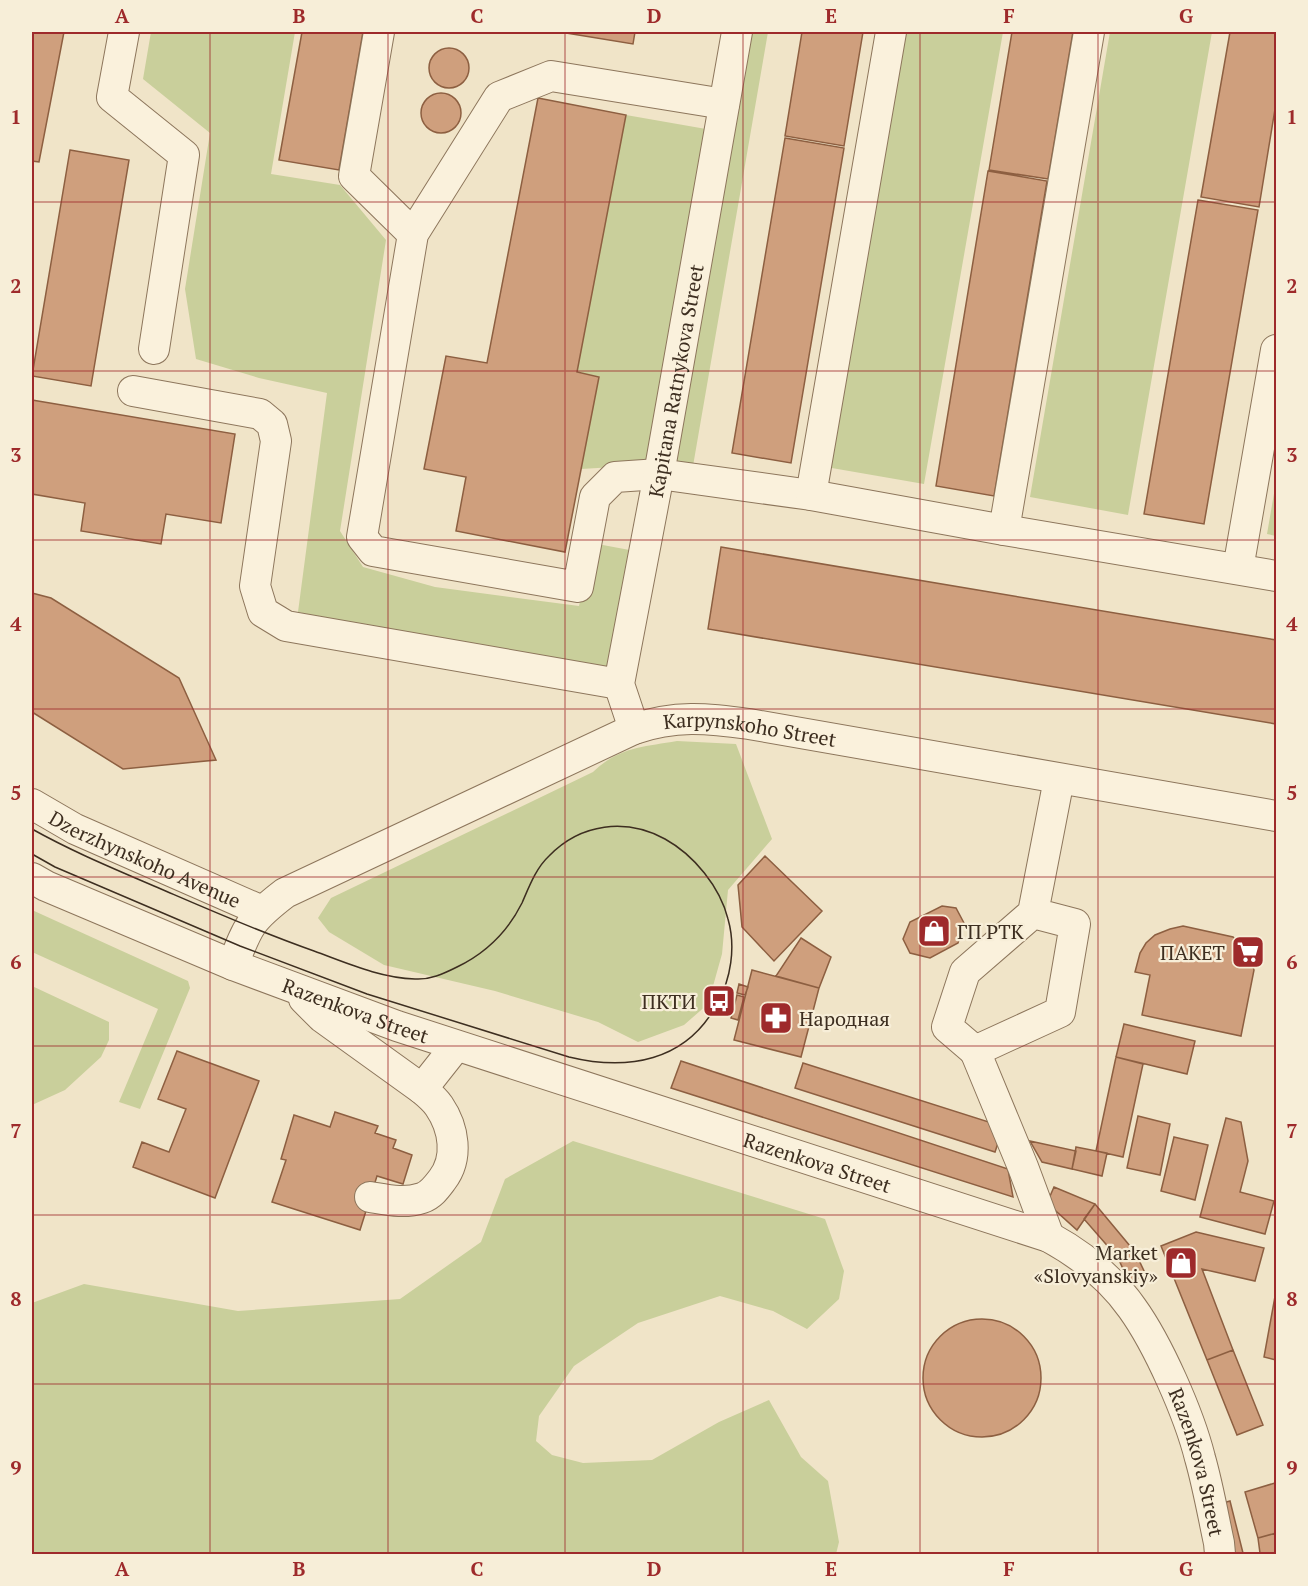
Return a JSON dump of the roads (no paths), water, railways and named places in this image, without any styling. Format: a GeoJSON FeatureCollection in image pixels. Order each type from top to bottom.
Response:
{"type":"FeatureCollection","features":[{"type":"Feature","properties":{"kind":"street"},"geometry":{"type":"LineString","coordinates":[[124,32],[112,97],[184,155],[154,349]]}},
{"type":"Feature","properties":{"kind":"street"},"geometry":{"type":"LineString","coordinates":[[379,32],[354,176],[413,234]]}},
{"type":"Feature","properties":{"kind":"street","name":"Kapitana Ratnykova Street"},"geometry":{"type":"LineString","coordinates":[[634,729],[619,684],[659,474],[737,32]]}},
{"type":"Feature","properties":{"kind":"street"},"geometry":{"type":"LineString","coordinates":[[811,495],[891,32]]}},
{"type":"Feature","properties":{"kind":"street"},"geometry":{"type":"LineString","coordinates":[[1004,530],[1089,32]]}},
{"type":"Feature","properties":{"kind":"street"},"geometry":{"type":"LineString","coordinates":[[724,104],[551,76],[499,97],[413,234],[362,537],[373,551],[578,587],[595,497],[615,477],[659,474],[811,495],[1276,576]]}},
{"type":"Feature","properties":{"kind":"street"},"geometry":{"type":"LineString","coordinates":[[1238,569],[1276,350]]}},
{"type":"Feature","properties":{"kind":"street"},"geometry":{"type":"LineString","coordinates":[[133,391],[260,414],[272,424],[276,441],[255,586],[263,612],[286,626],[619,684]]}},
{"type":"Feature","properties":{"kind":"street","name":"Karpynskoho Street"},"geometry":{"type":"LineString","coordinates":[[233,965],[248,926],[262,910],[285,893],[634,729],[657,721],[682,718],[713,719],[1276,816]]}},
{"type":"Feature","properties":{"kind":"street"},"geometry":{"type":"LineString","coordinates":[[1049,1237],[975,1051],[948,1027],[965,972],[1033,913],[1059,779]]}},
{"type":"Feature","properties":{"kind":"street","name":"Dzerzhynskoho Avenue"},"geometry":{"type":"LineString","coordinates":[[32,804],[75,829],[262,910]]}},
{"type":"Feature","properties":{"kind":"street"},"geometry":{"type":"LineString","coordinates":[[32,878],[233,965]]}},
{"type":"Feature","properties":{"kind":"street"},"geometry":{"type":"LineString","coordinates":[[975,1051],[1060,1012],[1075,924],[1033,913]]}},
{"type":"Feature","properties":{"kind":"street","name":"Razenkova Street"},"geometry":{"type":"LineString","coordinates":[[233,965],[456,1046],[1049,1237],[1075,1251],[1132,1306],[1177,1392],[1200,1455],[1220,1554]]}},
{"type":"Feature","properties":{"kind":"street"},"geometry":{"type":"LineString","coordinates":[[291,987],[322,1017],[422,1089],[438,1105],[450,1126],[454,1154],[448,1173],[434,1192],[423,1198],[405,1202],[370,1197]]}},
{"type":"Feature","properties":{"kind":"street"},"geometry":{"type":"LineString","coordinates":[[422,1089],[456,1046]]}},
{"type":"Feature","properties":{"kind":"tram line"},"geometry":{"type":"LineString","coordinates":[[32,829],[112,868],[275,937],[376,973],[402,978],[426,979],[457,967],[495,941],[510,924],[540,866],[562,845],[575,836],[604,827],[635,828],[650,832],[676,846],[696,863],[712,884],[728,919],[732,941],[731,963],[726,984],[717,1004],[704,1024],[689,1039],[653,1058],[633,1062],[591,1061],[569,1057],[367,994],[240,946],[55,867],[32,854]]}},
{"type":"Feature","properties":{"kind":"place","name":"ГП РТК"},"geometry":{"type":"Point","coordinates":[934,931]}},
{"type":"Feature","properties":{"kind":"place","name":"ПАКЕТ"},"geometry":{"type":"Point","coordinates":[1248,952]}},
{"type":"Feature","properties":{"kind":"place","name":"ПКТИ"},"geometry":{"type":"Point","coordinates":[719,1001]}},
{"type":"Feature","properties":{"kind":"place","name":"Народная"},"geometry":{"type":"Point","coordinates":[776,1018]}},
{"type":"Feature","properties":{"kind":"place","name":"Market «Slovyanskiy»"},"geometry":{"type":"Point","coordinates":[1181,1263]}}]}
